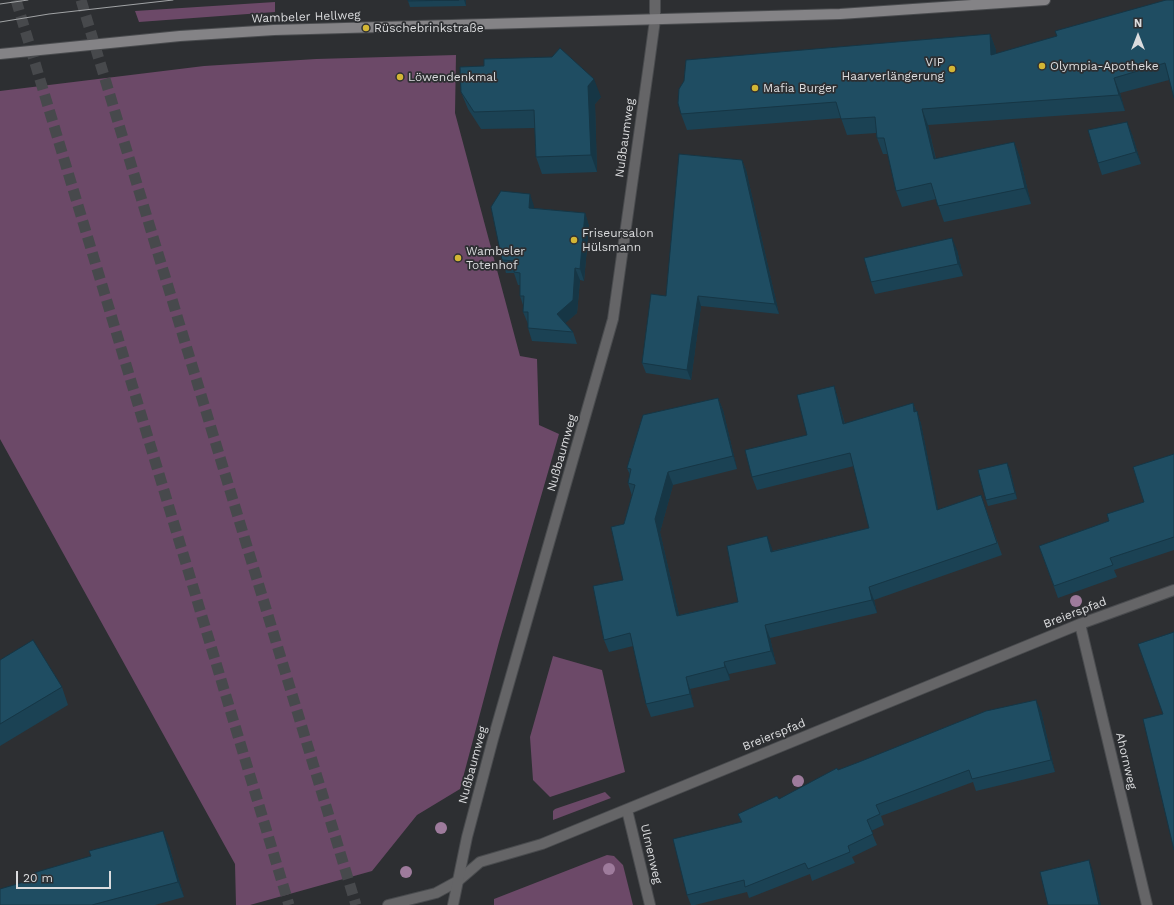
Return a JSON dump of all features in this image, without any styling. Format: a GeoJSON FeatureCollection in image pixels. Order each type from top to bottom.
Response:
{"type":"FeatureCollection","features":[{"type":"Feature","properties":{"kind":"main road","name":"Wambeler Hellweg"},"geometry":{"type":"LineString","coordinates":[[0,54],[180,36],[274,30],[840,14],[1045,0]]}},
{"type":"Feature","properties":{"kind":"street","name":"Nußbaumweg"},"geometry":{"type":"LineString","coordinates":[[453,905],[467,838],[493,739],[613,319],[654,20],[655,0]]}},
{"type":"Feature","properties":{"kind":"street","name":"Breierspfad"},"geometry":{"type":"LineString","coordinates":[[388,905],[436,893],[458,881],[480,862],[542,844],[1080,624],[1174,590]]}},
{"type":"Feature","properties":{"kind":"street","name":"Ahornweg"},"geometry":{"type":"LineString","coordinates":[[1080,624],[1147,905]]}},
{"type":"Feature","properties":{"kind":"street","name":"Ulmenweg"},"geometry":{"type":"LineString","coordinates":[[627,810],[650,905]]}},
{"type":"Feature","properties":{"kind":"shaded area"},"geometry":{"type":"Polygon","coordinates":[[[275,2],[275,12],[139,22],[135,11],[275,2]]]}},
{"type":"Feature","properties":{"kind":"shaded area"},"geometry":{"type":"Polygon","coordinates":[[[456,55],[455,113],[520,356],[537,359],[539,425],[559,434],[499,642],[460,789],[417,815],[372,871],[250,905],[236,905],[235,864],[0,439],[0,91],[204,66],[316,59],[456,55]]]}},
{"type":"Feature","properties":{"kind":"shaded area"},"geometry":{"type":"Polygon","coordinates":[[[553,656],[602,670],[625,772],[550,797],[533,780],[530,737],[553,656]]]}},
{"type":"Feature","properties":{"kind":"shaded area"},"geometry":{"type":"Polygon","coordinates":[[[605,792],[611,798],[553,820],[553,811],[555,809],[605,792]]]}},
{"type":"Feature","properties":{"kind":"shaded area"},"geometry":{"type":"Polygon","coordinates":[[[607,855],[614,856],[623,865],[633,905],[494,905],[494,899],[607,855]]]}},
{"type":"Feature","properties":{"kind":"building"},"geometry":{"type":"Polygon","coordinates":[[[408,0],[459,0],[408,1],[408,0]]]}},
{"type":"Feature","properties":{"kind":"building"},"geometry":{"type":"Polygon","coordinates":[[[1166,0],[1174,0],[1174,98],[1165,63],[1114,78],[1119,95],[922,109],[934,159],[1014,142],[1025,188],[938,206],[931,183],[896,191],[884,138],[877,138],[875,117],[841,119],[836,102],[681,114],[678,103],[679,89],[684,81],[686,60],[990,34],[991,55],[1057,36],[1055,31],[1166,0]]]}},
{"type":"Feature","properties":{"kind":"building"},"geometry":{"type":"Polygon","coordinates":[[[560,48],[594,79],[588,86],[591,155],[536,157],[534,110],[474,112],[461,92],[460,67],[484,66],[484,59],[552,57],[560,48]]]}},
{"type":"Feature","properties":{"kind":"building"},"geometry":{"type":"Polygon","coordinates":[[[1127,122],[1136,152],[1098,163],[1088,130],[1127,122]]]}},
{"type":"Feature","properties":{"kind":"building"},"geometry":{"type":"Polygon","coordinates":[[[679,154],[742,160],[775,304],[698,296],[687,370],[642,363],[651,294],[666,296],[679,154]]]}},
{"type":"Feature","properties":{"kind":"building"},"geometry":{"type":"Polygon","coordinates":[[[501,191],[530,194],[529,208],[585,213],[580,269],[575,268],[573,300],[557,314],[573,332],[528,328],[528,312],[523,312],[524,296],[520,296],[520,273],[514,272],[515,261],[502,260],[491,207],[501,191]]]}},
{"type":"Feature","properties":{"kind":"building"},"geometry":{"type":"Polygon","coordinates":[[[952,238],[958,264],[871,282],[864,258],[952,238]]]}},
{"type":"Feature","properties":{"kind":"building"},"geometry":{"type":"Polygon","coordinates":[[[834,386],[843,424],[913,403],[914,412],[917,411],[937,510],[981,495],[997,543],[869,587],[872,600],[765,625],[771,651],[724,662],[725,667],[686,677],[690,694],[646,704],[630,633],[604,640],[593,586],[623,580],[611,527],[624,524],[635,485],[628,483],[631,469],[627,468],[643,415],[718,398],[733,456],[668,472],[655,519],[677,616],[738,602],[727,546],[767,536],[771,552],[869,528],[850,453],[752,477],[745,450],[807,435],[797,395],[834,386]]]}},
{"type":"Feature","properties":{"kind":"building"},"geometry":{"type":"Polygon","coordinates":[[[1174,454],[1174,537],[1110,558],[1113,565],[1054,586],[1039,546],[1109,521],[1107,514],[1144,502],[1133,467],[1174,454]]]}},
{"type":"Feature","properties":{"kind":"building"},"geometry":{"type":"Polygon","coordinates":[[[1007,463],[1015,493],[986,500],[978,470],[1007,463]]]}},
{"type":"Feature","properties":{"kind":"building"},"geometry":{"type":"Polygon","coordinates":[[[1174,632],[1174,850],[1143,719],[1163,714],[1138,644],[1174,632]]]}},
{"type":"Feature","properties":{"kind":"building"},"geometry":{"type":"Polygon","coordinates":[[[33,640],[62,687],[0,724],[0,660],[33,640]]]}},
{"type":"Feature","properties":{"kind":"building"},"geometry":{"type":"Polygon","coordinates":[[[1036,700],[1051,760],[972,779],[969,770],[876,805],[880,814],[867,820],[873,834],[848,846],[850,852],[808,869],[805,863],[745,887],[744,880],[687,895],[673,839],[742,822],[738,814],[777,796],[779,799],[837,768],[838,770],[859,762],[986,711],[1036,700]]]}},
{"type":"Feature","properties":{"kind":"building"},"geometry":{"type":"Polygon","coordinates":[[[163,831],[178,882],[92,905],[0,905],[0,889],[31,880],[29,875],[91,856],[89,851],[163,831]]]}},
{"type":"Feature","properties":{"kind":"building"},"geometry":{"type":"Polygon","coordinates":[[[1089,860],[1099,905],[1048,905],[1040,872],[1089,860]]]}},
{"type":"Feature","properties":{"kind":"tunnel"},"geometry":{"type":"LineString","coordinates":[[16,0],[289,905]]}},
{"type":"Feature","properties":{"kind":"tunnel"},"geometry":{"type":"LineString","coordinates":[[81,0],[356,905]]}},
{"type":"Feature","properties":{"kind":"tram line"},"geometry":{"type":"LineString","coordinates":[[0,4],[28,0]]}},
{"type":"Feature","properties":{"kind":"tram line"},"geometry":{"type":"LineString","coordinates":[[0,22],[49,14],[173,0]]}},
{"type":"Feature","properties":{"kind":"place","name":"Rüschebrinkstraße"},"geometry":{"type":"Point","coordinates":[366,28]}},
{"type":"Feature","properties":{"kind":"place","name":"Olympia-Apotheke"},"geometry":{"type":"Point","coordinates":[1042,66]}},
{"type":"Feature","properties":{"kind":"place","name":"VIP Haarverlängerung"},"geometry":{"type":"Point","coordinates":[952,69]}},
{"type":"Feature","properties":{"kind":"place","name":"Löwendenkmal"},"geometry":{"type":"Point","coordinates":[400,77]}},
{"type":"Feature","properties":{"kind":"place","name":"Mafia Burger"},"geometry":{"type":"Point","coordinates":[755,88]}},
{"type":"Feature","properties":{"kind":"place","name":"Friseursalon Hülsmann"},"geometry":{"type":"Point","coordinates":[574,240]}},
{"type":"Feature","properties":{"kind":"place","name":"Wambeler Totenhof"},"geometry":{"type":"Point","coordinates":[458,258]}}]}
